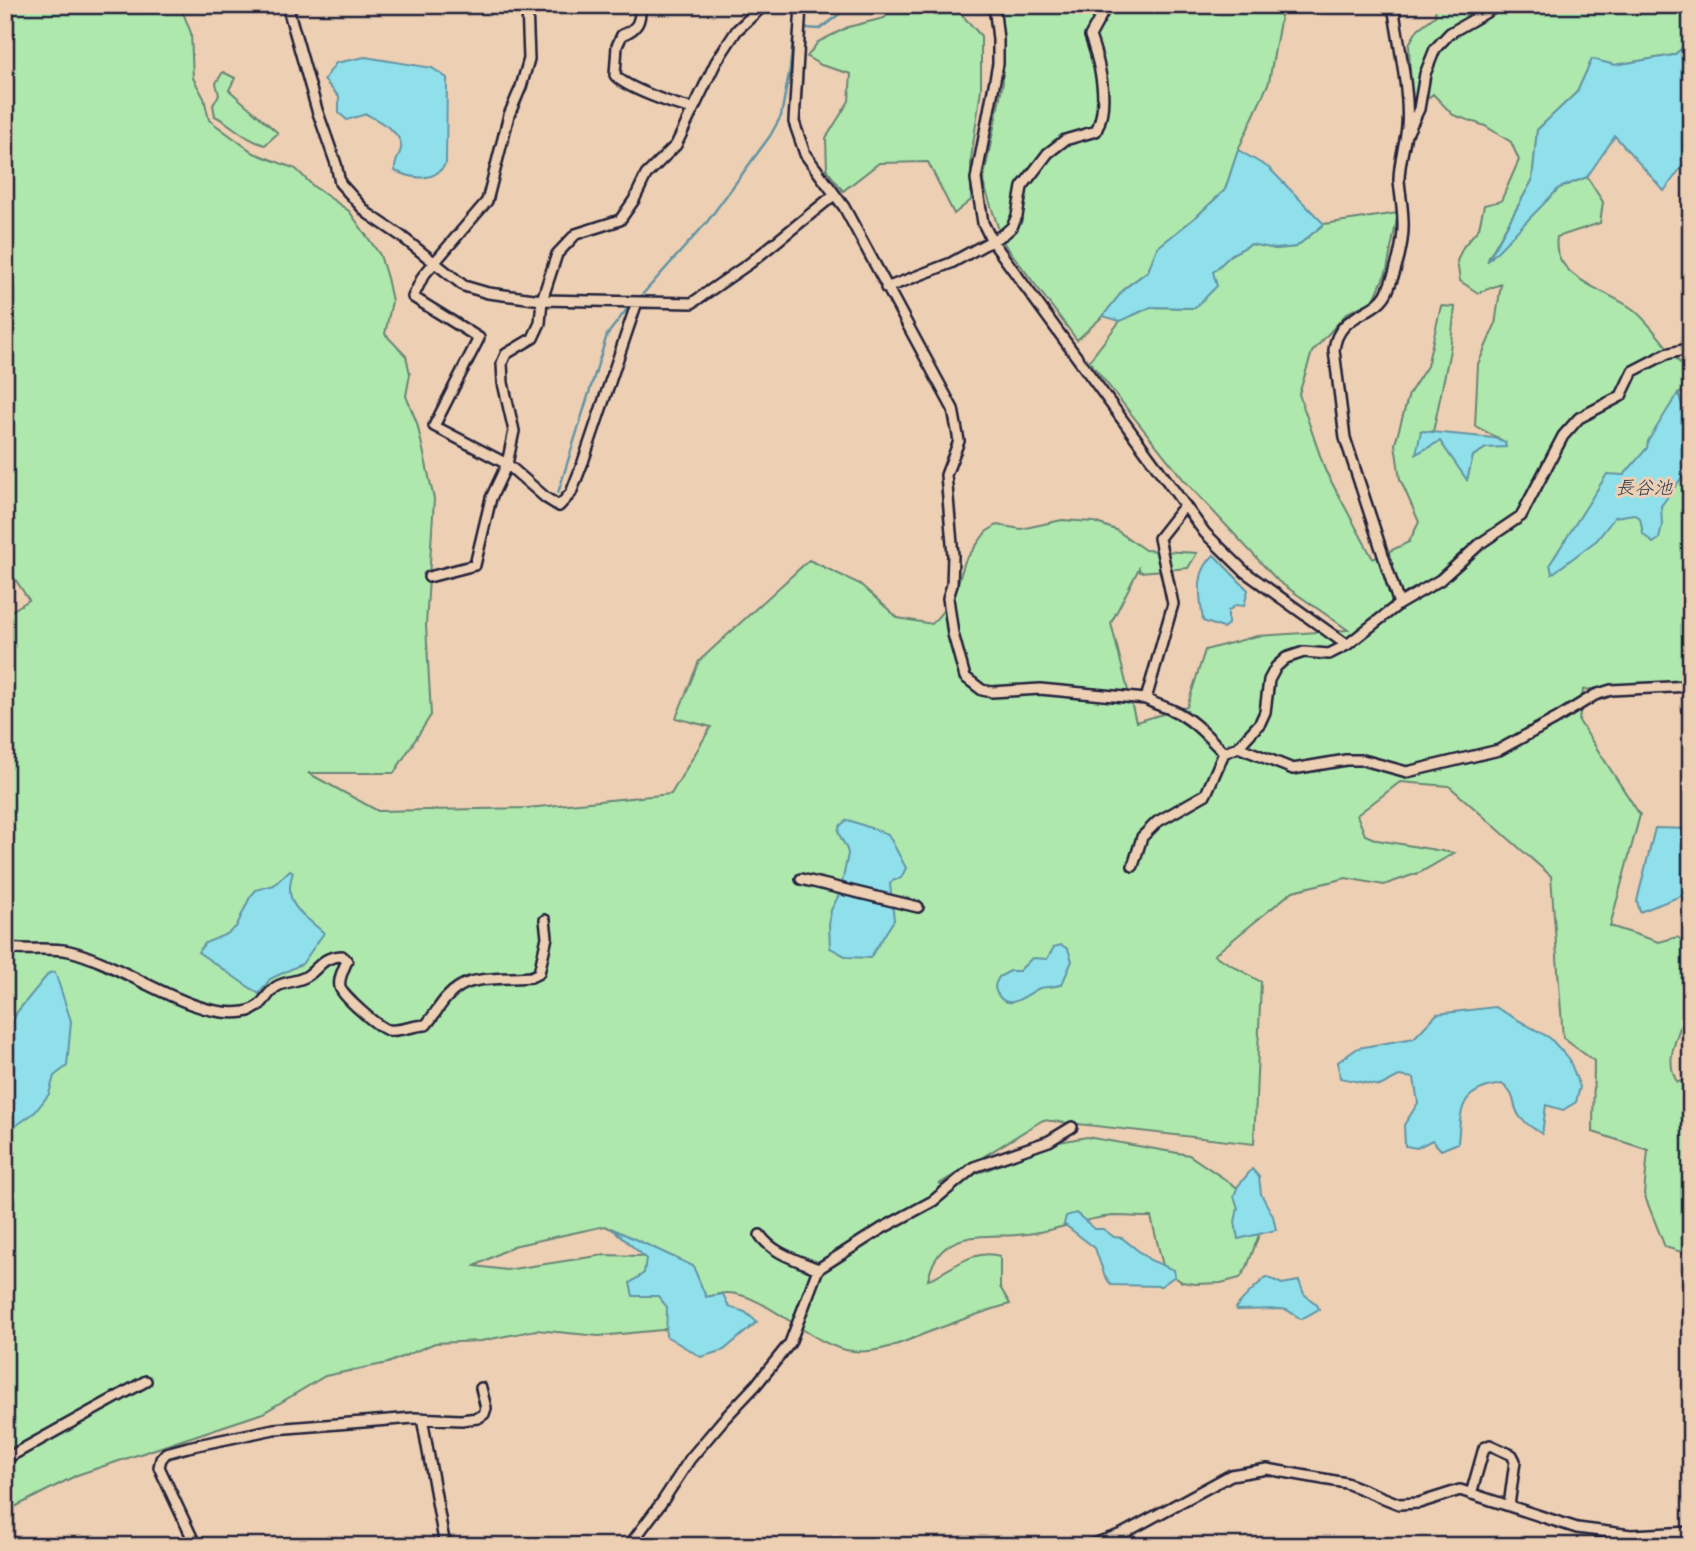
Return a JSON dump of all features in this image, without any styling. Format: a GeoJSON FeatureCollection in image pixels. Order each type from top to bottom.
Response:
{"type":"FeatureCollection","features":[{"type":"Feature","properties":{"kind":"street"},"geometry":{"type":"LineString","coordinates":[[287,5],[340,183],[367,213],[464,286],[488,293],[542,300],[692,303],[750,263],[834,195]]}},
{"type":"Feature","properties":{"kind":"street"},"geometry":{"type":"LineString","coordinates":[[527,5],[529,60],[509,115],[487,201],[423,276],[413,297],[479,338],[434,426],[507,464],[559,506],[571,493],[637,303]]}},
{"type":"Feature","properties":{"kind":"street"},"geometry":{"type":"LineString","coordinates":[[641,5],[640,19],[632,32],[622,35],[617,46],[615,75],[635,88],[692,108]]}},
{"type":"Feature","properties":{"kind":"street"},"geometry":{"type":"LineString","coordinates":[[429,577],[475,565],[491,498],[507,464],[514,431],[503,383],[502,363],[506,354],[533,338],[540,323],[542,300],[557,254],[576,234],[620,220],[634,200],[646,175],[676,145],[716,62],[737,30],[764,5]]}},
{"type":"Feature","properties":{"kind":"street"},"geometry":{"type":"LineString","coordinates":[[801,5],[794,122],[805,154],[844,207],[956,418],[959,441],[946,475],[953,555],[952,585],[948,598],[965,677],[987,692],[1040,689],[1146,699],[1154,705],[1172,710],[1198,726],[1224,753]]}},
{"type":"Feature","properties":{"kind":"street"},"geometry":{"type":"LineString","coordinates":[[994,5],[998,64],[976,179],[983,223],[992,241],[1205,533],[1245,572],[1347,645]]}},
{"type":"Feature","properties":{"kind":"street"},"geometry":{"type":"LineString","coordinates":[[886,288],[951,263],[1012,227],[1017,216],[1022,187],[1048,153],[1065,140],[1096,131],[1102,119],[1105,96],[1090,36],[1107,5]]}},
{"type":"Feature","properties":{"kind":"street"},"geometry":{"type":"LineString","coordinates":[[1393,5],[1406,101],[1407,128],[1399,178],[1404,223],[1389,288],[1383,301],[1358,313],[1345,325],[1335,343],[1334,351],[1345,438],[1399,604]]}},
{"type":"Feature","properties":{"kind":"street"},"geometry":{"type":"LineString","coordinates":[[1403,144],[1419,109],[1425,74],[1435,49],[1450,33],[1499,5]]}},
{"type":"Feature","properties":{"kind":"street"},"geometry":{"type":"LineString","coordinates":[[1133,866],[1142,837],[1157,822],[1206,794],[1224,753],[1238,747],[1260,723],[1265,712],[1269,680],[1276,667],[1294,655],[1304,652],[1329,653],[1347,645],[1399,604],[1440,580],[1481,543],[1521,516],[1563,436],[1579,418],[1621,396],[1633,371],[1666,354],[1691,348]]}},
{"type":"Feature","properties":{"kind":"street"},"geometry":{"type":"LineString","coordinates":[[1146,699],[1173,604],[1159,538],[1185,505]]}},
{"type":"Feature","properties":{"kind":"street"},"geometry":{"type":"LineString","coordinates":[[1238,747],[1293,769],[1346,760],[1363,760],[1407,772],[1499,750],[1595,695],[1611,690],[1691,686]]}},
{"type":"Feature","properties":{"kind":"street"},"geometry":{"type":"LineString","coordinates":[[801,879],[918,907]]}},
{"type":"Feature","properties":{"kind":"street"},"geometry":{"type":"LineString","coordinates":[[5,948],[68,951],[110,966],[200,1007],[226,1013],[247,1012],[262,1005],[277,987],[307,976],[331,956],[342,956],[347,961],[340,988],[347,999],[388,1030],[426,1025],[436,1009],[469,981],[531,977],[539,973],[547,937],[545,920]]}},
{"type":"Feature","properties":{"kind":"street"},"geometry":{"type":"LineString","coordinates":[[629,1546],[690,1459],[790,1343],[818,1269],[881,1229],[933,1201],[974,1167],[1049,1141],[1072,1127]]}},
{"type":"Feature","properties":{"kind":"street"},"geometry":{"type":"LineString","coordinates":[[760,1235],[765,1243],[778,1251],[818,1269]]}},
{"type":"Feature","properties":{"kind":"street"},"geometry":{"type":"LineString","coordinates":[[5,1459],[146,1381]]}},
{"type":"Feature","properties":{"kind":"street"},"geometry":{"type":"LineString","coordinates":[[196,1546],[159,1467],[166,1453],[274,1429],[422,1418],[478,1418],[484,1414],[486,1408],[481,1388]]}},
{"type":"Feature","properties":{"kind":"street"},"geometry":{"type":"LineString","coordinates":[[422,1418],[445,1546]]}},
{"type":"Feature","properties":{"kind":"street"},"geometry":{"type":"LineString","coordinates":[[1472,1494],[1483,1448],[1490,1445],[1512,1455],[1515,1461],[1509,1506]]}},
{"type":"Feature","properties":{"kind":"street"},"geometry":{"type":"LineString","coordinates":[[1087,1546],[1122,1534],[1231,1475],[1267,1469],[1346,1483],[1399,1504],[1419,1503],[1460,1490],[1577,1528],[1631,1535],[1691,1532]]}},
{"type":"Feature","properties":{"kind":"green space"},"geometry":{"type":"Polygon","coordinates":[[[5,5],[180,5],[191,33],[193,78],[204,98],[209,120],[254,153],[296,169],[313,186],[349,211],[380,255],[392,301],[385,334],[406,356],[410,374],[406,396],[417,423],[434,499],[426,625],[431,715],[394,773],[308,773],[378,811],[527,808],[671,794],[711,727],[676,718],[699,661],[809,560],[860,584],[898,618],[932,624],[953,599],[965,561],[986,532],[997,525],[1021,529],[1062,520],[1094,522],[1116,530],[1145,550],[1197,553],[1188,568],[1140,572],[1139,568],[1111,623],[1136,722],[1187,707],[1205,650],[1257,636],[1348,630],[1278,581],[1184,480],[1089,361],[1120,321],[1151,307],[1195,308],[1213,272],[1232,254],[1251,244],[1276,249],[1296,247],[1324,224],[1398,213],[1387,270],[1374,300],[1347,313],[1312,352],[1299,394],[1325,470],[1373,559],[1409,542],[1419,522],[1400,479],[1395,444],[1409,394],[1427,366],[1441,306],[1455,307],[1450,350],[1433,432],[1421,431],[1432,445],[1440,441],[1467,479],[1473,456],[1486,448],[1505,442],[1475,426],[1478,364],[1495,325],[1501,284],[1478,293],[1460,281],[1457,261],[1463,247],[1479,228],[1484,205],[1501,201],[1519,160],[1511,142],[1485,126],[1453,115],[1433,94],[1411,111],[1409,44],[1418,29],[1435,16],[1436,5],[1691,5],[1691,41],[1674,55],[1615,65],[1592,60],[1577,92],[1537,130],[1532,181],[1488,259],[1559,188],[1587,177],[1603,202],[1600,223],[1557,237],[1557,251],[1562,263],[1583,281],[1640,315],[1680,363],[1691,358],[1691,392],[1678,393],[1691,430],[1691,679],[1583,690],[1579,721],[1640,815],[1610,926],[1659,942],[1677,937],[1691,946],[1687,1000],[1675,1042],[1672,1065],[1677,1082],[1691,1079],[1691,1255],[1665,1247],[1644,1194],[1648,1150],[1593,1132],[1594,1061],[1563,1038],[1551,876],[1449,786],[1400,782],[1357,815],[1365,835],[1377,840],[1454,853],[1421,872],[1384,885],[1346,878],[1293,891],[1214,955],[1261,982],[1254,1144],[1043,1120],[939,1184],[987,1170],[1048,1144],[1087,1137],[1189,1155],[1245,1193],[1260,1232],[1240,1278],[1221,1283],[1195,1284],[1182,1282],[1164,1270],[1151,1217],[1103,1217],[1034,1233],[970,1238],[944,1249],[934,1262],[928,1280],[971,1257],[990,1254],[1000,1256],[1000,1287],[1010,1304],[884,1348],[852,1351],[837,1347],[757,1302],[742,1295],[727,1293],[706,1297],[692,1318],[662,1330],[599,1336],[536,1330],[481,1341],[435,1343],[388,1363],[325,1376],[263,1413],[77,1475],[5,1512],[5,615],[29,600],[5,564],[5,5]],[[605,1226],[513,1246],[475,1266],[506,1270],[604,1255],[641,1256],[683,1271],[694,1267],[605,1226]]]}},
{"type":"Feature","properties":{"kind":"green space"},"geometry":{"type":"Polygon","coordinates":[[[902,5],[953,5],[981,36],[981,89],[971,159],[971,200],[954,214],[928,162],[879,163],[843,191],[827,170],[826,138],[849,101],[851,74],[821,65],[807,57],[818,42],[848,27],[884,18],[902,5]]]}},
{"type":"Feature","properties":{"kind":"green space"},"geometry":{"type":"Polygon","coordinates":[[[1000,5],[1280,5],[1282,10],[1269,82],[1238,150],[1225,190],[1157,248],[1148,271],[1125,288],[1103,316],[1077,340],[1003,242],[983,182],[1003,82],[1000,5]]]}},
{"type":"Feature","properties":{"kind":"green space"},"geometry":{"type":"Polygon","coordinates":[[[223,72],[235,78],[229,90],[278,133],[265,145],[251,140],[215,116],[213,105],[219,95],[216,83],[223,72]]]}},
{"type":"Feature","properties":{"kind":"water"},"geometry":{"type":"Polygon","coordinates":[[[1691,41],[1691,154],[1664,191],[1615,136],[1587,177],[1559,188],[1487,262],[1532,181],[1537,130],[1577,92],[1592,59],[1615,65],[1674,55],[1691,41]]]}},
{"type":"Feature","properties":{"kind":"water"},"geometry":{"type":"Polygon","coordinates":[[[365,57],[432,68],[447,78],[446,163],[436,174],[423,178],[395,171],[401,143],[394,132],[366,114],[347,120],[339,113],[339,97],[324,80],[336,63],[365,57]]]}},
{"type":"Feature","properties":{"kind":"water"},"geometry":{"type":"Polygon","coordinates":[[[1238,150],[1269,168],[1324,224],[1296,247],[1276,249],[1251,244],[1232,254],[1213,272],[1217,286],[1195,308],[1151,307],[1120,321],[1103,316],[1125,288],[1148,271],[1157,248],[1225,190],[1238,150]]]}},
{"type":"Feature","properties":{"kind":"water","name":"長谷池"},"geometry":{"type":"Polygon","coordinates":[[[1678,393],[1691,430],[1691,465],[1661,506],[1662,525],[1659,539],[1653,543],[1643,534],[1640,518],[1634,514],[1615,517],[1597,540],[1552,574],[1550,564],[1607,474],[1624,475],[1647,448],[1648,441],[1678,393]]]}},
{"type":"Feature","properties":{"kind":"water"},"geometry":{"type":"Polygon","coordinates":[[[1421,431],[1494,438],[1505,442],[1506,447],[1486,448],[1473,456],[1467,480],[1440,441],[1416,454],[1421,431]]]}},
{"type":"Feature","properties":{"kind":"water"},"geometry":{"type":"Polygon","coordinates":[[[1214,555],[1248,590],[1244,606],[1236,605],[1228,611],[1228,624],[1223,628],[1203,621],[1201,577],[1203,569],[1214,555]]]}},
{"type":"Feature","properties":{"kind":"water"},"geometry":{"type":"Polygon","coordinates":[[[848,820],[888,834],[906,868],[901,878],[890,884],[894,920],[870,958],[847,957],[830,948],[831,910],[840,893],[848,854],[839,828],[848,820]]]}},
{"type":"Feature","properties":{"kind":"water"},"geometry":{"type":"Polygon","coordinates":[[[1655,828],[1691,829],[1691,892],[1640,912],[1637,901],[1655,828]]]}},
{"type":"Feature","properties":{"kind":"water"},"geometry":{"type":"Polygon","coordinates":[[[290,870],[293,872],[290,884],[292,901],[302,914],[324,933],[302,964],[270,979],[259,994],[198,952],[205,943],[236,927],[256,890],[274,885],[290,870]]]}},
{"type":"Feature","properties":{"kind":"water"},"geometry":{"type":"Polygon","coordinates":[[[1061,945],[1068,949],[1072,961],[1062,984],[1040,988],[1012,1002],[1001,999],[995,989],[999,977],[1010,971],[1019,971],[1032,958],[1047,959],[1054,947],[1061,945]]]}},
{"type":"Feature","properties":{"kind":"water"},"geometry":{"type":"Polygon","coordinates":[[[55,972],[71,1021],[67,1066],[54,1076],[49,1094],[35,1112],[13,1128],[5,1157],[5,1039],[17,1012],[49,973],[55,972]]]}},
{"type":"Feature","properties":{"kind":"water"},"geometry":{"type":"Polygon","coordinates":[[[1495,1007],[1550,1038],[1569,1059],[1580,1087],[1576,1102],[1563,1110],[1546,1105],[1542,1134],[1520,1117],[1511,1093],[1502,1084],[1478,1090],[1466,1101],[1460,1119],[1458,1143],[1441,1150],[1432,1140],[1417,1148],[1405,1146],[1404,1125],[1418,1103],[1414,1078],[1399,1076],[1380,1086],[1340,1078],[1338,1062],[1358,1048],[1414,1038],[1437,1014],[1495,1007]]]}},
{"type":"Feature","properties":{"kind":"water"},"geometry":{"type":"Polygon","coordinates":[[[1252,1169],[1259,1177],[1261,1194],[1273,1216],[1276,1230],[1238,1239],[1235,1222],[1238,1208],[1234,1196],[1238,1186],[1252,1169]]]}},
{"type":"Feature","properties":{"kind":"water"},"geometry":{"type":"Polygon","coordinates":[[[1076,1213],[1095,1229],[1103,1229],[1114,1237],[1122,1238],[1150,1260],[1174,1270],[1175,1276],[1161,1286],[1111,1285],[1095,1248],[1064,1224],[1066,1216],[1076,1213]]]}},
{"type":"Feature","properties":{"kind":"water"},"geometry":{"type":"Polygon","coordinates":[[[611,1228],[693,1266],[706,1297],[723,1294],[729,1307],[745,1312],[757,1322],[724,1350],[701,1357],[666,1336],[667,1307],[658,1296],[633,1296],[630,1283],[644,1273],[646,1258],[611,1228]]]}},
{"type":"Feature","properties":{"kind":"water"},"geometry":{"type":"Polygon","coordinates":[[[1267,1277],[1282,1284],[1299,1281],[1304,1294],[1319,1309],[1301,1319],[1281,1309],[1237,1310],[1241,1301],[1267,1277]]]}},
{"type":"Feature","properties":{"kind":"waterway"},"geometry":{"type":"LineString","coordinates":[[805,28],[820,29],[851,5]]}},
{"type":"Feature","properties":{"kind":"waterway"},"geometry":{"type":"LineString","coordinates":[[641,296],[707,222],[770,136],[781,116],[794,31]]}},
{"type":"Feature","properties":{"kind":"waterway"},"geometry":{"type":"LineString","coordinates":[[558,493],[607,335],[627,309]]}}]}
